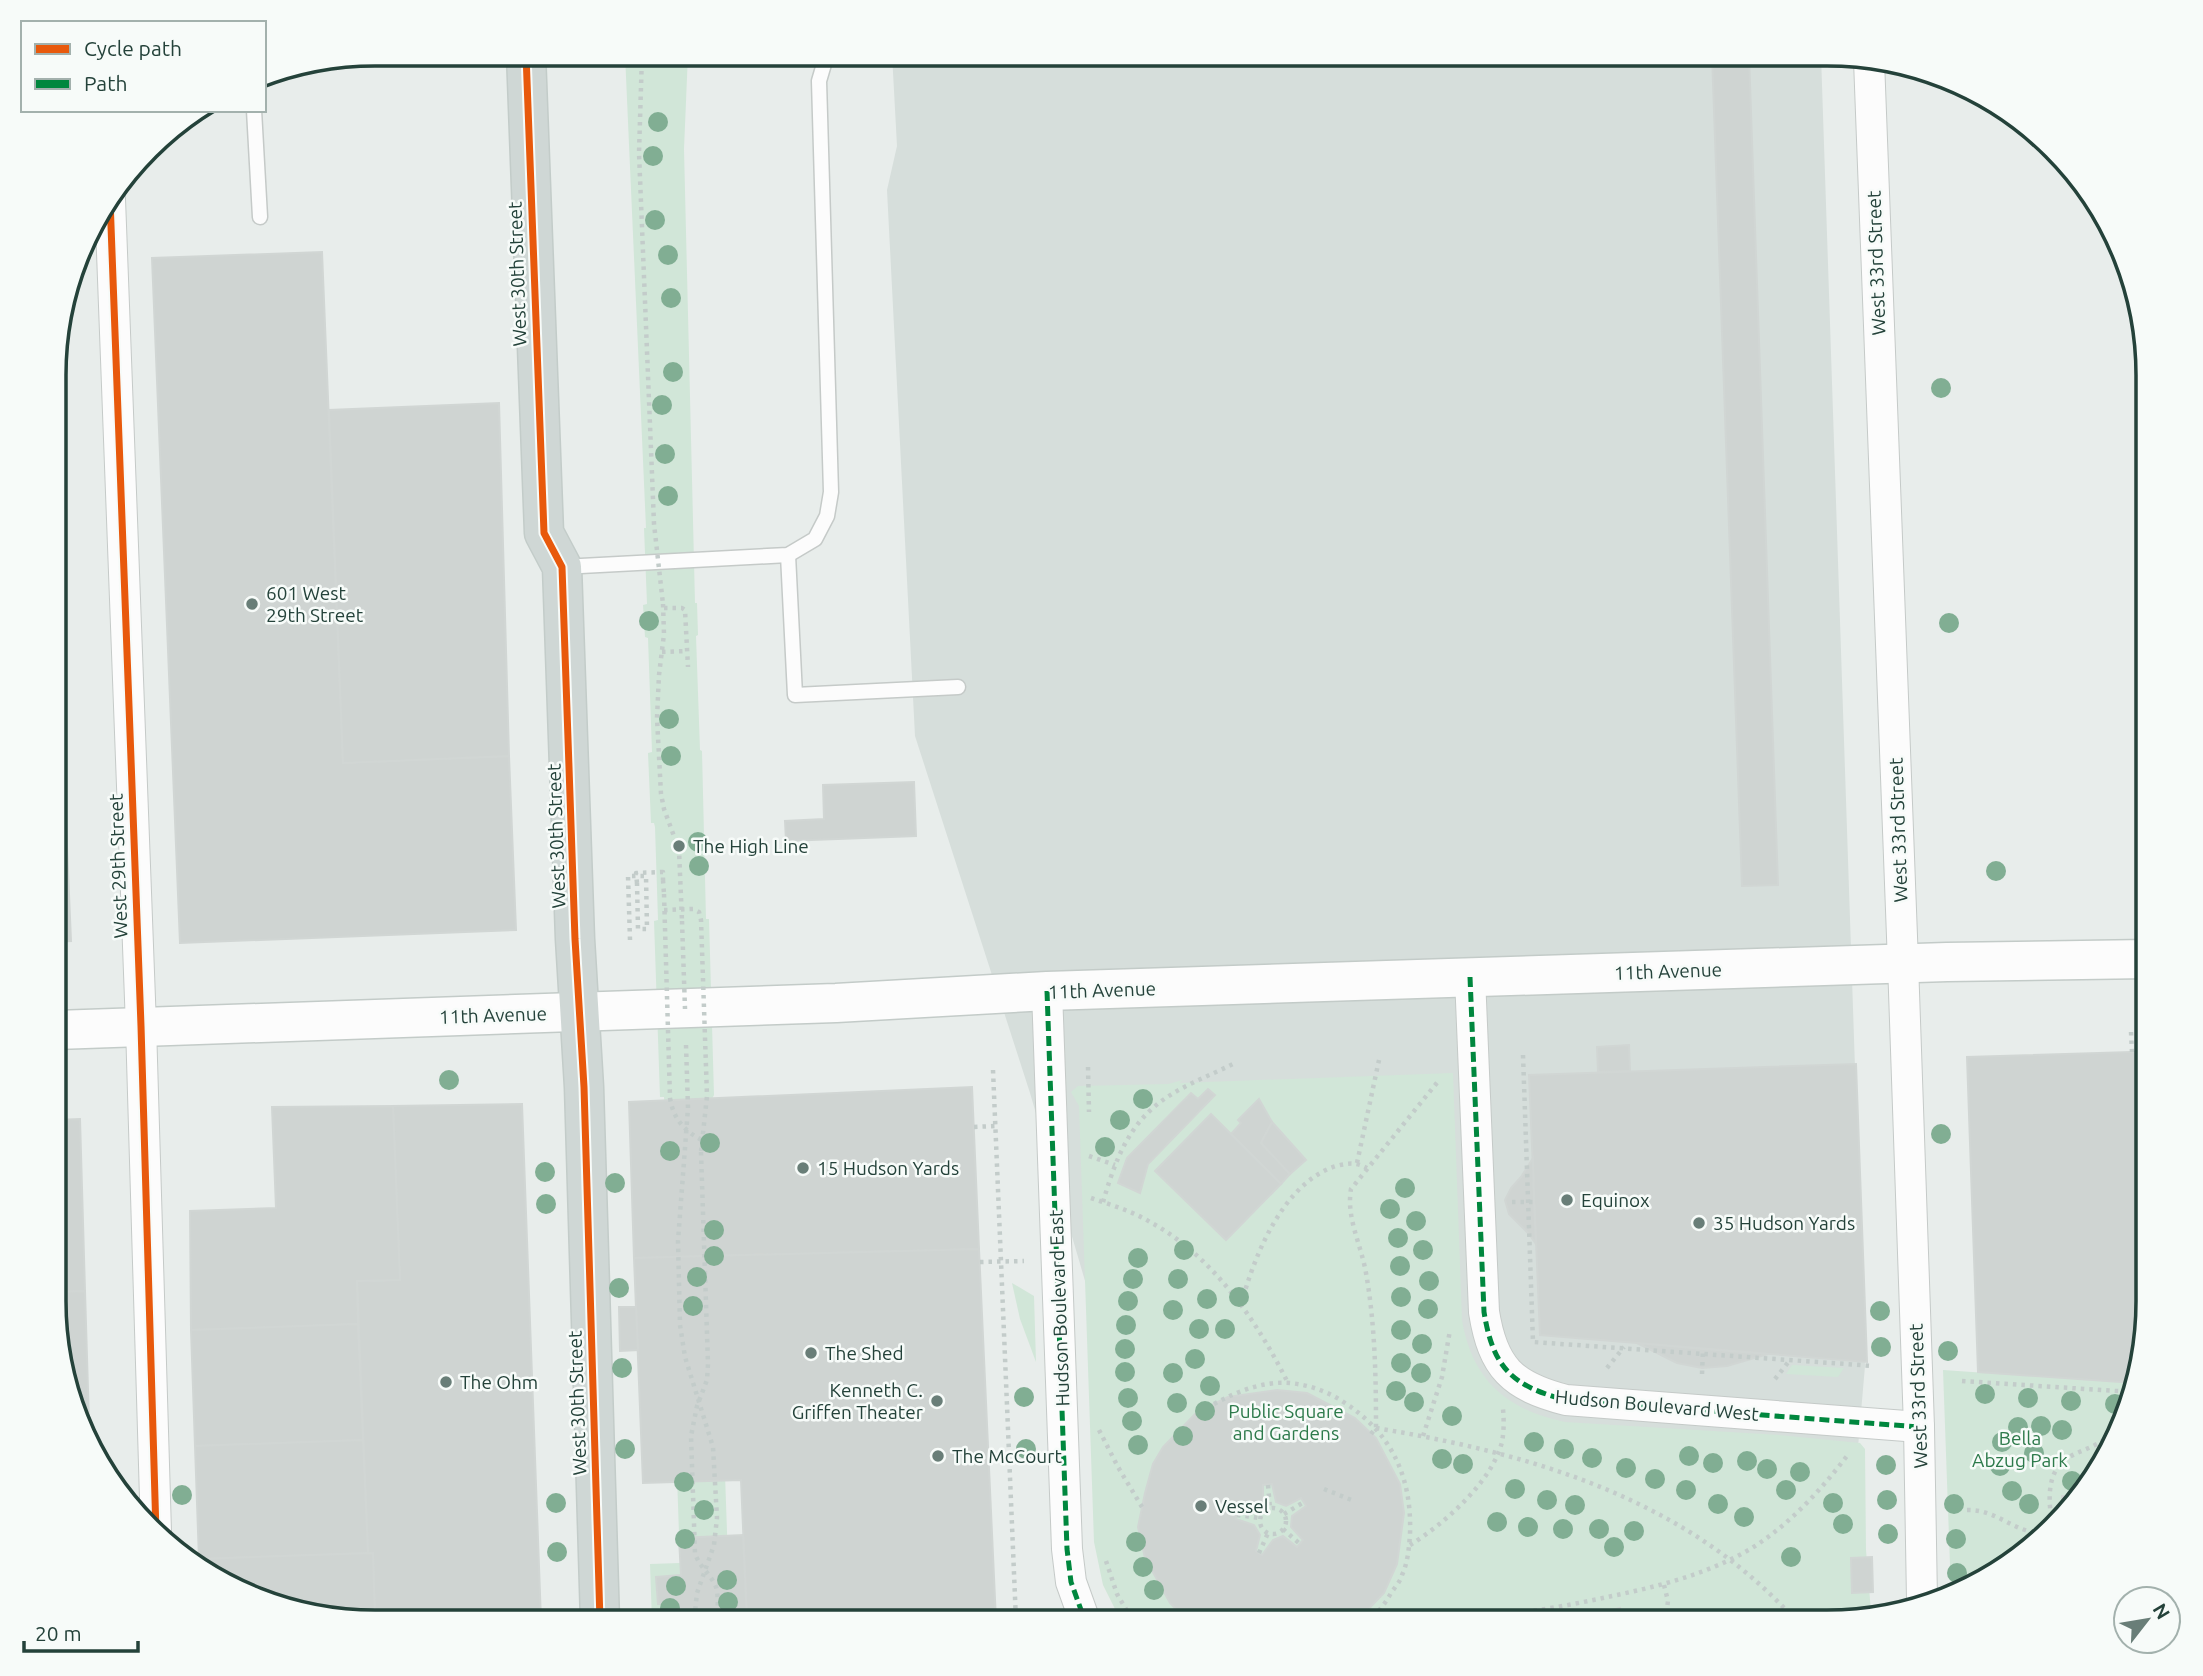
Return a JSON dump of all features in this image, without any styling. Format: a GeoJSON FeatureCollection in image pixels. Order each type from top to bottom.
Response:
{"type":"FeatureCollection","features":[{"type":"Feature","properties":{"kind":"main road","name":"West 30th Street"},"geometry":{"type":"LineString","coordinates":[[526,66],[544,533],[562,567],[584,1101],[600,1610]]}},
{"type":"Feature","properties":{"kind":"main road","name":"11th Avenue"},"geometry":{"type":"LineString","coordinates":[[66,1030],[836,1003],[1047,991],[1903,963],[2136,959]]}},
{"type":"Feature","properties":{"kind":"street","name":"West 33rd Street"},"geometry":{"type":"LineString","coordinates":[[1869,69],[1919,1427],[1922,1595]]}},
{"type":"Feature","properties":{"kind":"street","name":"West 29th Street"},"geometry":{"type":"LineString","coordinates":[[111,217],[141,1026],[156,1517]]}},
{"type":"Feature","properties":{"kind":"street","name":"Hudson Boulevard West"},"geometry":{"type":"LineString","coordinates":[[1470,977],[1484,1312],[1487,1332],[1499,1363],[1524,1385],[1543,1395],[1566,1401],[1919,1427]]}},
{"type":"Feature","properties":{"kind":"street","name":"Hudson Boulevard East"},"geometry":{"type":"LineString","coordinates":[[1047,991],[1067,1549],[1071,1582],[1081,1610]]}},
{"type":"Feature","properties":{"kind":"lane"},"geometry":{"type":"LineString","coordinates":[[562,567],[788,555],[815,539],[827,516],[831,492],[819,81],[823,66]]}},
{"type":"Feature","properties":{"kind":"lane"},"geometry":{"type":"LineString","coordinates":[[254,112],[260,217]]}},
{"type":"Feature","properties":{"kind":"lane"},"geometry":{"type":"LineString","coordinates":[[788,555],[794,695],[958,687]]}},
{"type":"Feature","properties":{"kind":"path"},"geometry":{"type":"LineString","coordinates":[[642,66],[639,153],[653,524],[664,608],[658,705],[661,794],[679,850],[685,1022]]}},
{"type":"Feature","properties":{"kind":"path"},"geometry":{"type":"LineString","coordinates":[[664,608],[677,607],[685,610],[688,667]]}},
{"type":"Feature","properties":{"kind":"path"},"geometry":{"type":"LineString","coordinates":[[663,652],[687,651]]}},
{"type":"Feature","properties":{"kind":"path"},"geometry":{"type":"LineString","coordinates":[[630,940],[628,876],[637,876],[646,876],[647,929],[638,929],[637,883],[636,873],[663,872],[671,1108],[687,1131],[702,1140]]}},
{"type":"Feature","properties":{"kind":"path"},"geometry":{"type":"LineString","coordinates":[[664,910],[693,909],[699,912],[701,920],[707,1096],[702,1140],[708,1364],[707,1380],[693,1418],[691,1436],[695,1553],[717,1591],[718,1610]]}},
{"type":"Feature","properties":{"kind":"path"},"geometry":{"type":"LineString","coordinates":[[2132,1032],[2132,1052]]}},
{"type":"Feature","properties":{"kind":"path"},"geometry":{"type":"LineString","coordinates":[[686,1034],[688,1108],[678,1241],[680,1325],[685,1357],[709,1430],[716,1464],[714,1545],[697,1592],[695,1610]]}},
{"type":"Feature","properties":{"kind":"path"},"geometry":{"type":"LineString","coordinates":[[1523,1055],[1531,1202],[1533,1342],[1549,1339],[1874,1366]]}},
{"type":"Feature","properties":{"kind":"path"},"geometry":{"type":"LineString","coordinates":[[1357,1163],[1379,1059]]}},
{"type":"Feature","properties":{"kind":"path"},"geometry":{"type":"LineString","coordinates":[[1103,1202],[1125,1143],[1152,1108],[1172,1094],[1233,1064]]}},
{"type":"Feature","properties":{"kind":"path"},"geometry":{"type":"LineString","coordinates":[[993,1070],[1016,1610]]}},
{"type":"Feature","properties":{"kind":"path"},"geometry":{"type":"LineString","coordinates":[[1371,1434],[1376,1428],[1374,1343],[1366,1271],[1350,1215],[1351,1189],[1443,1076]]}},
{"type":"Feature","properties":{"kind":"path"},"geometry":{"type":"LineString","coordinates":[[974,1127],[996,1126]]}},
{"type":"Feature","properties":{"kind":"path"},"geometry":{"type":"LineString","coordinates":[[1089,1156],[1115,1165]]}},
{"type":"Feature","properties":{"kind":"path"},"geometry":{"type":"LineString","coordinates":[[1241,1306],[1250,1275],[1266,1239],[1279,1215],[1295,1195],[1311,1178],[1328,1169],[1357,1163],[1367,1168]]}},
{"type":"Feature","properties":{"kind":"path"},"geometry":{"type":"LineString","coordinates":[[1091,1198],[1150,1222],[1180,1242],[1212,1272],[1241,1306],[1271,1350],[1287,1383]]}},
{"type":"Feature","properties":{"kind":"path"},"geometry":{"type":"LineString","coordinates":[[1508,1202],[1531,1202]]}},
{"type":"Feature","properties":{"kind":"path"},"geometry":{"type":"LineString","coordinates":[[980,1262],[1033,1261]]}},
{"type":"Feature","properties":{"kind":"path"},"geometry":{"type":"LineString","coordinates":[[1423,1436],[1442,1377],[1452,1319]]}},
{"type":"Feature","properties":{"kind":"path"},"geometry":{"type":"LineString","coordinates":[[1607,1368],[1624,1347]]}},
{"type":"Feature","properties":{"kind":"path"},"geometry":{"type":"LineString","coordinates":[[1702,1374],[1703,1351]]}},
{"type":"Feature","properties":{"kind":"path"},"geometry":{"type":"LineString","coordinates":[[1775,1379],[1790,1360]]}},
{"type":"Feature","properties":{"kind":"path"},"geometry":{"type":"LineString","coordinates":[[1962,1381],[2123,1391]]}},
{"type":"Feature","properties":{"kind":"path"},"geometry":{"type":"LineString","coordinates":[[1214,1404],[1266,1384],[1302,1384],[1332,1394],[1376,1428],[1396,1459],[1405,1479],[1410,1501],[1409,1546],[1403,1575],[1380,1610]]}},
{"type":"Feature","properties":{"kind":"path"},"geometry":{"type":"LineString","coordinates":[[1409,1546],[1438,1526],[1469,1496],[1496,1458],[1504,1424],[1503,1405]]}},
{"type":"Feature","properties":{"kind":"path"},"geometry":{"type":"LineString","coordinates":[[1376,1428],[1498,1452],[1567,1474],[1632,1501],[1692,1532],[1731,1559],[1786,1610]]}},
{"type":"Feature","properties":{"kind":"path"},"geometry":{"type":"LineString","coordinates":[[1099,1429],[1142,1507]]}},
{"type":"Feature","properties":{"kind":"path"},"geometry":{"type":"LineString","coordinates":[[2052,1513],[2050,1491],[2054,1471],[2067,1458],[2103,1440]]}},
{"type":"Feature","properties":{"kind":"path"},"geometry":{"type":"LineString","coordinates":[[1537,1610],[1664,1585],[1731,1559],[1786,1523],[1818,1492],[1850,1451]]}},
{"type":"Feature","properties":{"kind":"path"},"geometry":{"type":"LineString","coordinates":[[1268,1485],[1270,1508]]}},
{"type":"Feature","properties":{"kind":"path"},"geometry":{"type":"LineString","coordinates":[[1324,1489],[1354,1501]]}},
{"type":"Feature","properties":{"kind":"path"},"geometry":{"type":"LineString","coordinates":[[1284,1514],[1304,1502]]}},
{"type":"Feature","properties":{"kind":"path"},"geometry":{"type":"LineString","coordinates":[[1270,1508],[1280,1510],[1286,1521],[1283,1529],[1276,1534],[1261,1526],[1260,1518],[1264,1511],[1270,1508]]}},
{"type":"Feature","properties":{"kind":"path"},"geometry":{"type":"LineString","coordinates":[[1967,1510],[1985,1511],[2033,1531]]}},
{"type":"Feature","properties":{"kind":"path"},"geometry":{"type":"LineString","coordinates":[[1237,1515],[1260,1518]]}},
{"type":"Feature","properties":{"kind":"path"},"geometry":{"type":"LineString","coordinates":[[1403,1520],[1410,1523]]}},
{"type":"Feature","properties":{"kind":"path"},"geometry":{"type":"LineString","coordinates":[[1283,1529],[1300,1544]]}},
{"type":"Feature","properties":{"kind":"path"},"geometry":{"type":"LineString","coordinates":[[1259,1553],[1268,1532]]}},
{"type":"Feature","properties":{"kind":"path"},"geometry":{"type":"LineString","coordinates":[[1103,1550],[1108,1573],[1126,1610]]}},
{"type":"Feature","properties":{"kind":"path"},"geometry":{"type":"LineString","coordinates":[[1664,1585],[1668,1601],[1667,1610]]}},
{"type":"Feature","properties":{"kind":"shaded area"},"geometry":{"type":"Polygon","coordinates":[[[893,66],[1821,66],[1865,1366],[1851,1528],[1107,1356],[1030,1093],[915,736],[887,190],[897,146],[893,66]]]}},
{"type":"Feature","properties":{"kind":"green space","name":"The High Line"},"geometry":{"type":"Polygon","coordinates":[[[626,66],[687,66],[684,149],[695,603],[706,919],[709,919],[712,1099],[728,1560],[731,1561],[733,1610],[652,1610],[650,1564],[680,1563],[664,1097],[660,1097],[654,921],[658,920],[655,827],[654,823],[651,823],[648,753],[652,752],[648,638],[645,637],[643,605],[647,604],[626,66]]]}},
{"type":"Feature","properties":{"kind":"green space","name":"Public Square and Gardens"},"geometry":{"type":"Polygon","coordinates":[[[1453,1073],[1462,1320],[1474,1360],[1484,1375],[1510,1400],[1544,1417],[1565,1422],[1779,1435],[1860,1443],[1865,1449],[1866,1550],[1871,1607],[1828,1610],[1116,1610],[1103,1585],[1094,1542],[1079,1106],[1071,1092],[1078,1086],[1168,1084],[1183,1080],[1179,1083],[1453,1073]]]}},
{"type":"Feature","properties":{"kind":"green space"},"geometry":{"type":"Polygon","coordinates":[[[1012,1283],[1034,1296],[1036,1362],[1020,1319],[1012,1283]]]}},
{"type":"Feature","properties":{"kind":"green space"},"geometry":{"type":"Polygon","coordinates":[[[1792,1365],[1844,1368],[1838,1377],[1786,1374],[1792,1365]]]}},
{"type":"Feature","properties":{"kind":"green space","name":"Bella Abzug Park"},"geometry":{"type":"Polygon","coordinates":[[[1943,1370],[2126,1382],[2105,1437],[2073,1489],[2060,1504],[2016,1546],[1951,1584],[1943,1370]]]}},
{"type":"Feature","properties":{"kind":"building"},"geometry":{"type":"Polygon","coordinates":[[[1712,66],[1749,66],[1778,885],[1742,886],[1712,66]]]}},
{"type":"Feature","properties":{"kind":"building","name":"601 West 29th Street"},"geometry":{"type":"Polygon","coordinates":[[[322,252],[343,763],[509,756],[516,930],[180,943],[152,258],[322,252]]]}},
{"type":"Feature","properties":{"kind":"building"},"geometry":{"type":"Polygon","coordinates":[[[499,403],[509,756],[343,763],[329,410],[499,403]]]}},
{"type":"Feature","properties":{"kind":"building"},"geometry":{"type":"Polygon","coordinates":[[[914,782],[916,836],[786,841],[785,821],[824,819],[823,785],[914,782]]]}},
{"type":"Feature","properties":{"kind":"building"},"geometry":{"type":"Polygon","coordinates":[[[66,824],[71,941],[66,941],[66,824]]]}},
{"type":"Feature","properties":{"kind":"building"},"geometry":{"type":"Polygon","coordinates":[[[1629,1045],[1630,1071],[1598,1072],[1597,1047],[1629,1045]]]}},
{"type":"Feature","properties":{"kind":"building"},"geometry":{"type":"Polygon","coordinates":[[[2136,1052],[2136,1321],[2126,1382],[1978,1372],[1967,1057],[2136,1052]]]}},
{"type":"Feature","properties":{"kind":"building","name":"35 Hudson Yards"},"geometry":{"type":"Polygon","coordinates":[[[1856,1064],[1867,1362],[1540,1335],[1529,1075],[1856,1064]]]}},
{"type":"Feature","properties":{"kind":"building","name":"15 Hudson Yards"},"geometry":{"type":"Polygon","coordinates":[[[972,1087],[979,1249],[634,1258],[629,1102],[972,1087]]]}},
{"type":"Feature","properties":{"kind":"building"},"geometry":{"type":"Polygon","coordinates":[[[1208,1089],[1215,1095],[1148,1164],[1140,1193],[1118,1183],[1127,1158],[1191,1093],[1198,1099],[1208,1089]]]}},
{"type":"Feature","properties":{"kind":"building"},"geometry":{"type":"Polygon","coordinates":[[[1259,1099],[1272,1122],[1261,1143],[1290,1174],[1281,1184],[1231,1134],[1241,1123],[1238,1120],[1259,1099]]]}},
{"type":"Feature","properties":{"kind":"building","name":"The Ohm"},"geometry":{"type":"Polygon","coordinates":[[[522,1104],[541,1610],[375,1610],[373,1553],[368,1553],[357,1281],[400,1280],[393,1106],[522,1104]]]}},
{"type":"Feature","properties":{"kind":"building"},"geometry":{"type":"Polygon","coordinates":[[[393,1106],[400,1280],[357,1281],[358,1324],[191,1330],[190,1211],[276,1208],[272,1107],[393,1106]]]}},
{"type":"Feature","properties":{"kind":"building"},"geometry":{"type":"Polygon","coordinates":[[[1211,1114],[1281,1184],[1226,1240],[1155,1171],[1211,1114]]]}},
{"type":"Feature","properties":{"kind":"building"},"geometry":{"type":"Polygon","coordinates":[[[80,1119],[85,1291],[66,1292],[66,1120],[80,1119]]]}},
{"type":"Feature","properties":{"kind":"building"},"geometry":{"type":"Polygon","coordinates":[[[1272,1122],[1306,1160],[1290,1174],[1261,1143],[1272,1122]]]}},
{"type":"Feature","properties":{"kind":"building"},"geometry":{"type":"Polygon","coordinates":[[[1533,1158],[1536,1244],[1509,1214],[1505,1200],[1533,1158]]]}},
{"type":"Feature","properties":{"kind":"building","name":"The Shed"},"geometry":{"type":"Polygon","coordinates":[[[979,1249],[995,1610],[747,1610],[741,1480],[643,1483],[634,1258],[979,1249]]]}},
{"type":"Feature","properties":{"kind":"building"},"geometry":{"type":"Polygon","coordinates":[[[85,1291],[89,1416],[72,1361],[66,1292],[85,1291]]]}},
{"type":"Feature","properties":{"kind":"building"},"geometry":{"type":"Polygon","coordinates":[[[619,1307],[636,1307],[638,1350],[620,1351],[619,1307]]]}},
{"type":"Feature","properties":{"kind":"building"},"geometry":{"type":"Polygon","coordinates":[[[358,1324],[363,1440],[195,1446],[191,1330],[358,1324]]]}},
{"type":"Feature","properties":{"kind":"building"},"geometry":{"type":"Polygon","coordinates":[[[1637,1343],[1768,1354],[1727,1366],[1702,1368],[1677,1363],[1637,1343]]]}},
{"type":"Feature","properties":{"kind":"building","name":"Vessel"},"geometry":{"type":"Polygon","coordinates":[[[1277,1390],[1307,1393],[1355,1418],[1376,1438],[1400,1484],[1404,1513],[1397,1564],[1384,1593],[1368,1610],[1177,1610],[1170,1603],[1145,1558],[1138,1527],[1153,1464],[1163,1447],[1197,1412],[1228,1397],[1277,1390]],[[1272,1484],[1263,1485],[1263,1503],[1256,1510],[1237,1510],[1236,1519],[1254,1525],[1260,1535],[1256,1551],[1262,1555],[1273,1540],[1283,1536],[1297,1547],[1303,1540],[1291,1527],[1292,1516],[1306,1506],[1301,1498],[1286,1506],[1276,1502],[1272,1484]]]}},
{"type":"Feature","properties":{"kind":"building"},"geometry":{"type":"Polygon","coordinates":[[[363,1440],[368,1553],[207,1559],[199,1554],[195,1446],[363,1440]]]}},
{"type":"Feature","properties":{"kind":"building"},"geometry":{"type":"Polygon","coordinates":[[[743,1535],[746,1610],[672,1610],[672,1604],[658,1604],[656,1577],[681,1575],[679,1538],[743,1535]]]}},
{"type":"Feature","properties":{"kind":"building"},"geometry":{"type":"Polygon","coordinates":[[[373,1553],[375,1610],[335,1607],[295,1599],[239,1578],[207,1559],[373,1553]]]}},
{"type":"Feature","properties":{"kind":"building"},"geometry":{"type":"Polygon","coordinates":[[[1872,1557],[1873,1592],[1852,1593],[1851,1558],[1872,1557]]]}},
{"type":"Feature","properties":{"kind":"marked path"},"geometry":{"type":"LineString","coordinates":[[1470,977],[1484,1312],[1493,1347],[1508,1372],[1532,1388],[1566,1400],[1919,1427]]}},
{"type":"Feature","properties":{"kind":"marked path"},"geometry":{"type":"LineString","coordinates":[[1047,991],[1067,1549],[1071,1582],[1081,1610]]}},
{"type":"Feature","properties":{"kind":"cycle path"},"geometry":{"type":"LineString","coordinates":[[526,66],[544,533],[562,567],[575,939],[584,1087],[600,1610]]}},
{"type":"Feature","properties":{"kind":"cycle path"},"geometry":{"type":"LineString","coordinates":[[111,217],[141,1026],[156,1517]]}},
{"type":"Feature","properties":{"kind":"place","name":"601 West 29th Street"},"geometry":{"type":"Point","coordinates":[252,604]}},
{"type":"Feature","properties":{"kind":"place","name":"The High Line"},"geometry":{"type":"Point","coordinates":[679,846]}},
{"type":"Feature","properties":{"kind":"place","name":"15 Hudson Yards"},"geometry":{"type":"Point","coordinates":[803,1168]}},
{"type":"Feature","properties":{"kind":"place","name":"Equinox"},"geometry":{"type":"Point","coordinates":[1567,1200]}},
{"type":"Feature","properties":{"kind":"place","name":"35 Hudson Yards"},"geometry":{"type":"Point","coordinates":[1699,1223]}},
{"type":"Feature","properties":{"kind":"place","name":"The Shed"},"geometry":{"type":"Point","coordinates":[811,1353]}},
{"type":"Feature","properties":{"kind":"place","name":"The Ohm"},"geometry":{"type":"Point","coordinates":[446,1382]}},
{"type":"Feature","properties":{"kind":"place","name":"Kenneth C. Griffen Theater"},"geometry":{"type":"Point","coordinates":[937,1401]}},
{"type":"Feature","properties":{"kind":"place","name":"The McCourt"},"geometry":{"type":"Point","coordinates":[938,1456]}},
{"type":"Feature","properties":{"kind":"place","name":"Vessel"},"geometry":{"type":"Point","coordinates":[1201,1506]}}]}
